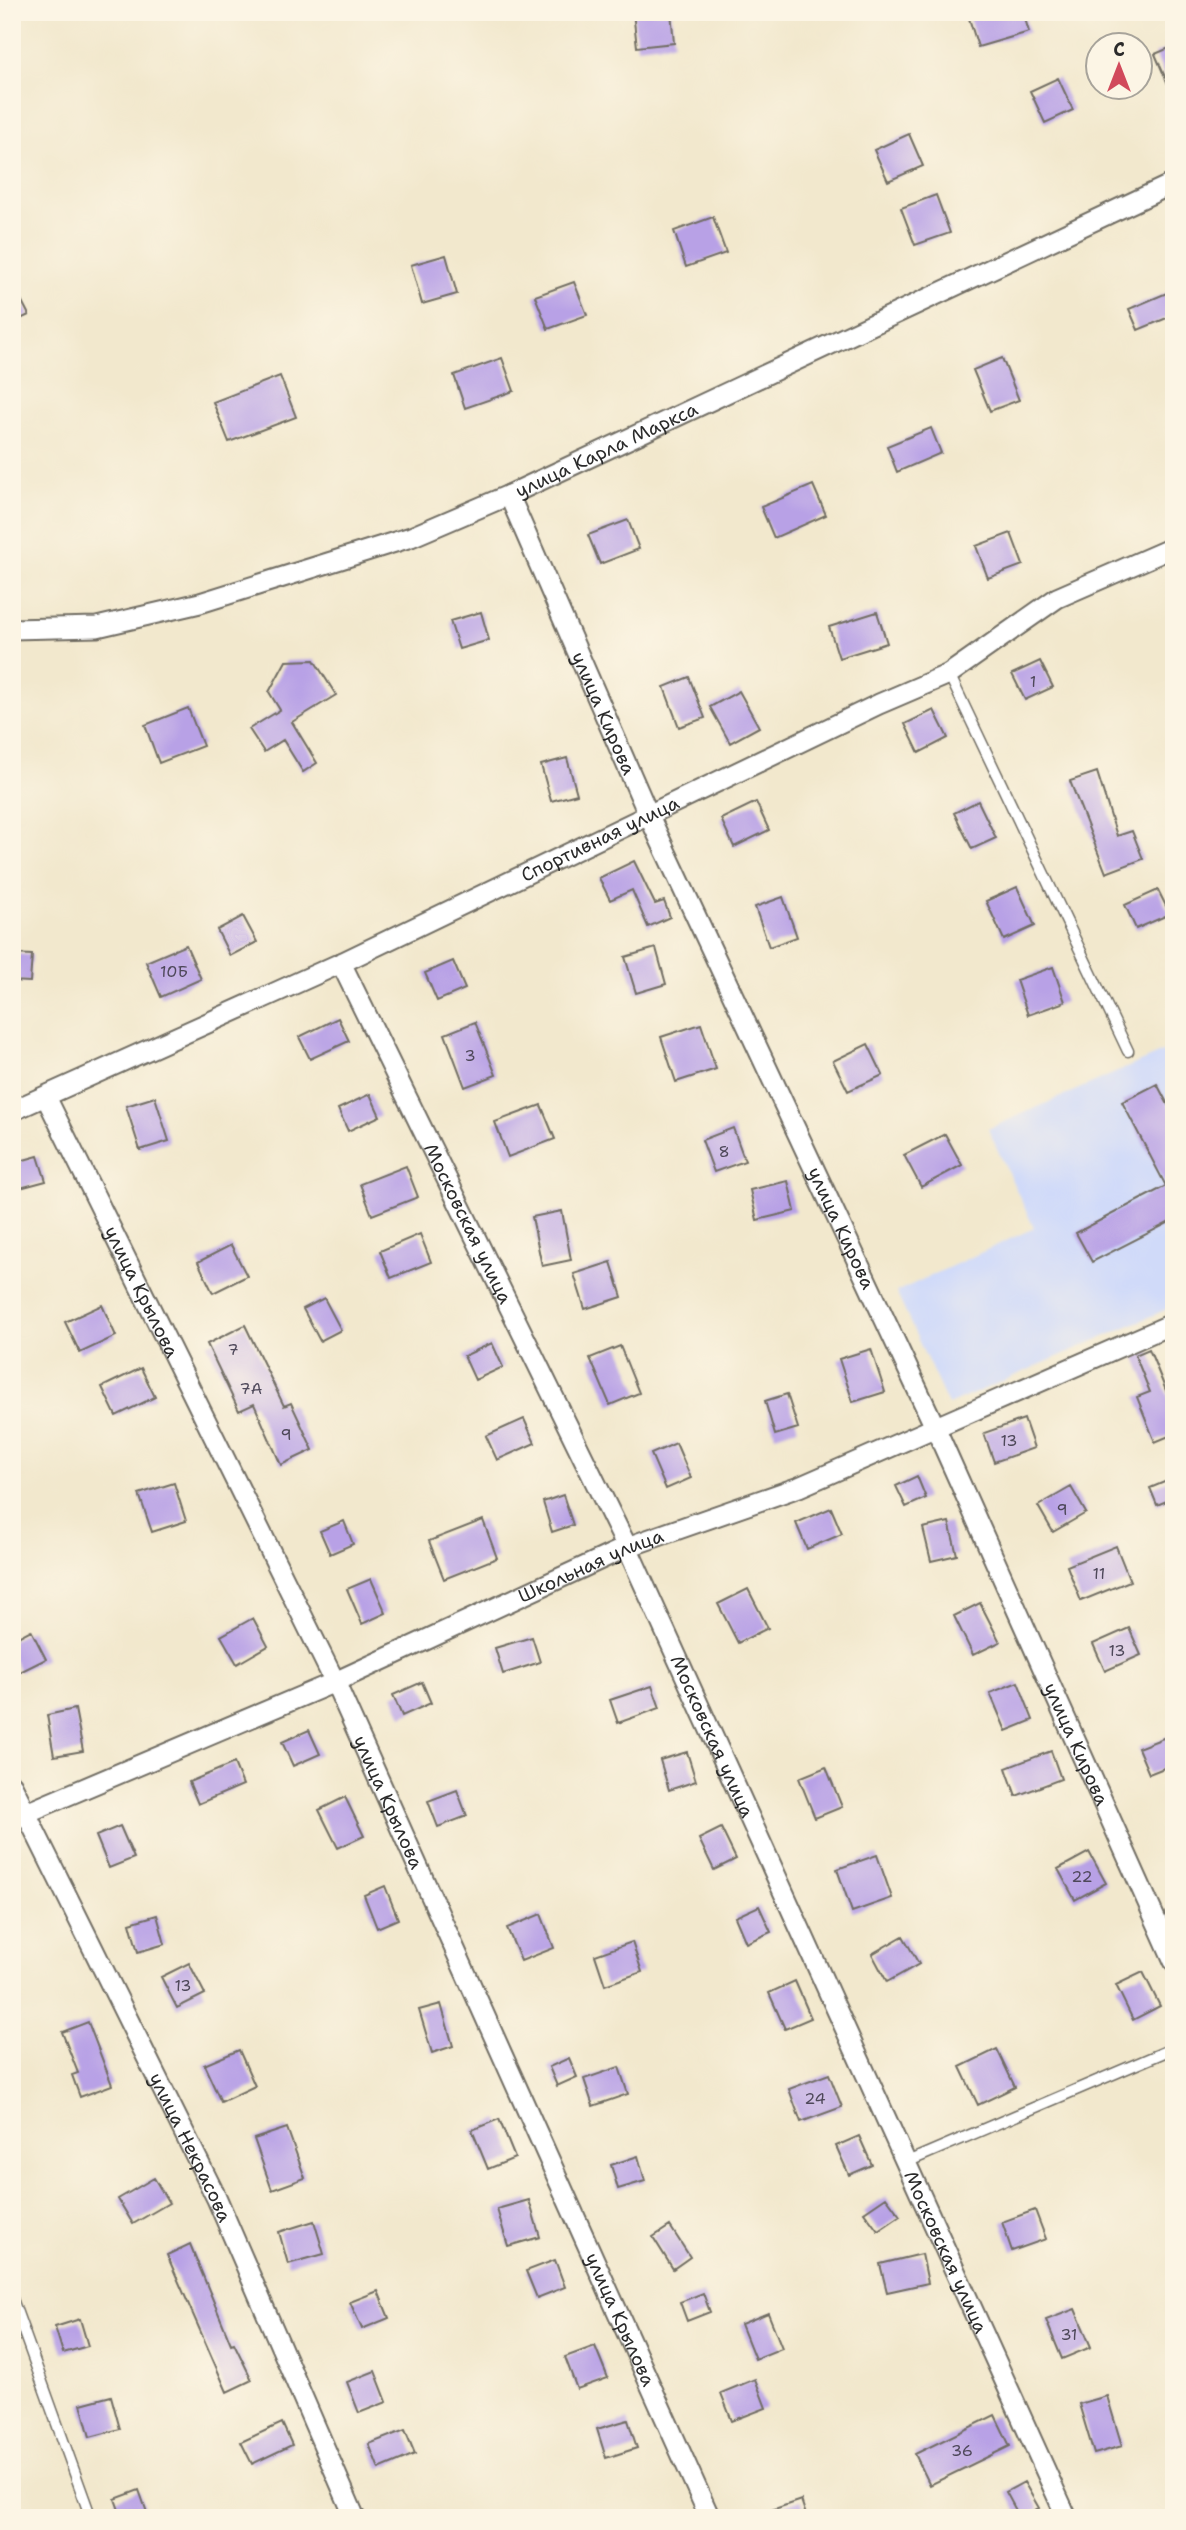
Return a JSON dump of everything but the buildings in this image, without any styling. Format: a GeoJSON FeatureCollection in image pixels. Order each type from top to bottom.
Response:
{"type":"FeatureCollection","features":[{"type":"Feature","properties":{"kind":"street","name":"улица Карла Маркса"},"geometry":{"type":"LineString","coordinates":[[12,629],[97,627],[200,603],[411,537],[509,495],[1174,183]]}},
{"type":"Feature","properties":{"kind":"street","name":"улица Кирова"},"geometry":{"type":"LineString","coordinates":[[509,495],[649,816],[935,1427],[1174,1961]]}},
{"type":"Feature","properties":{"kind":"street","name":"Спортивная улица"},"geometry":{"type":"LineString","coordinates":[[12,1111],[341,963],[879,704],[949,674],[1057,598],[1174,547]]}},
{"type":"Feature","properties":{"kind":"street","name":"Московская улица"},"geometry":{"type":"LineString","coordinates":[[341,963],[627,1547],[1067,2518]]}},
{"type":"Feature","properties":{"kind":"street","name":"улица Крылова"},"geometry":{"type":"LineString","coordinates":[[46,1097],[335,1682],[710,2518]]}},
{"type":"Feature","properties":{"kind":"street","name":"Школьная улица"},"geometry":{"type":"LineString","coordinates":[[19,1816],[335,1682],[627,1547],[799,1487],[1174,1323]]}},
{"type":"Feature","properties":{"kind":"street","name":"улица Некрасова"},"geometry":{"type":"LineString","coordinates":[[12,1785],[19,1816],[218,2199],[355,2518]]}},
{"type":"Feature","properties":{"kind":"lane"},"geometry":{"type":"LineString","coordinates":[[949,674],[1128,1051]]}},
{"type":"Feature","properties":{"kind":"lane"},"geometry":{"type":"LineString","coordinates":[[907,2162],[1174,2048]]}},
{"type":"Feature","properties":{"kind":"lane"},"geometry":{"type":"LineString","coordinates":[[12,2299],[91,2518]]}},
{"type":"Feature","properties":{"kind":"path"},"geometry":{"type":"LineString","coordinates":[[1163,2518],[1174,2513]]}},
{"type":"Feature","properties":{"kind":"shaded area"},"geometry":{"type":"Polygon","coordinates":[[[1174,1047],[1174,1306],[948,1405],[896,1292],[1034,1228],[988,1129],[1174,1047]]]}}]}
